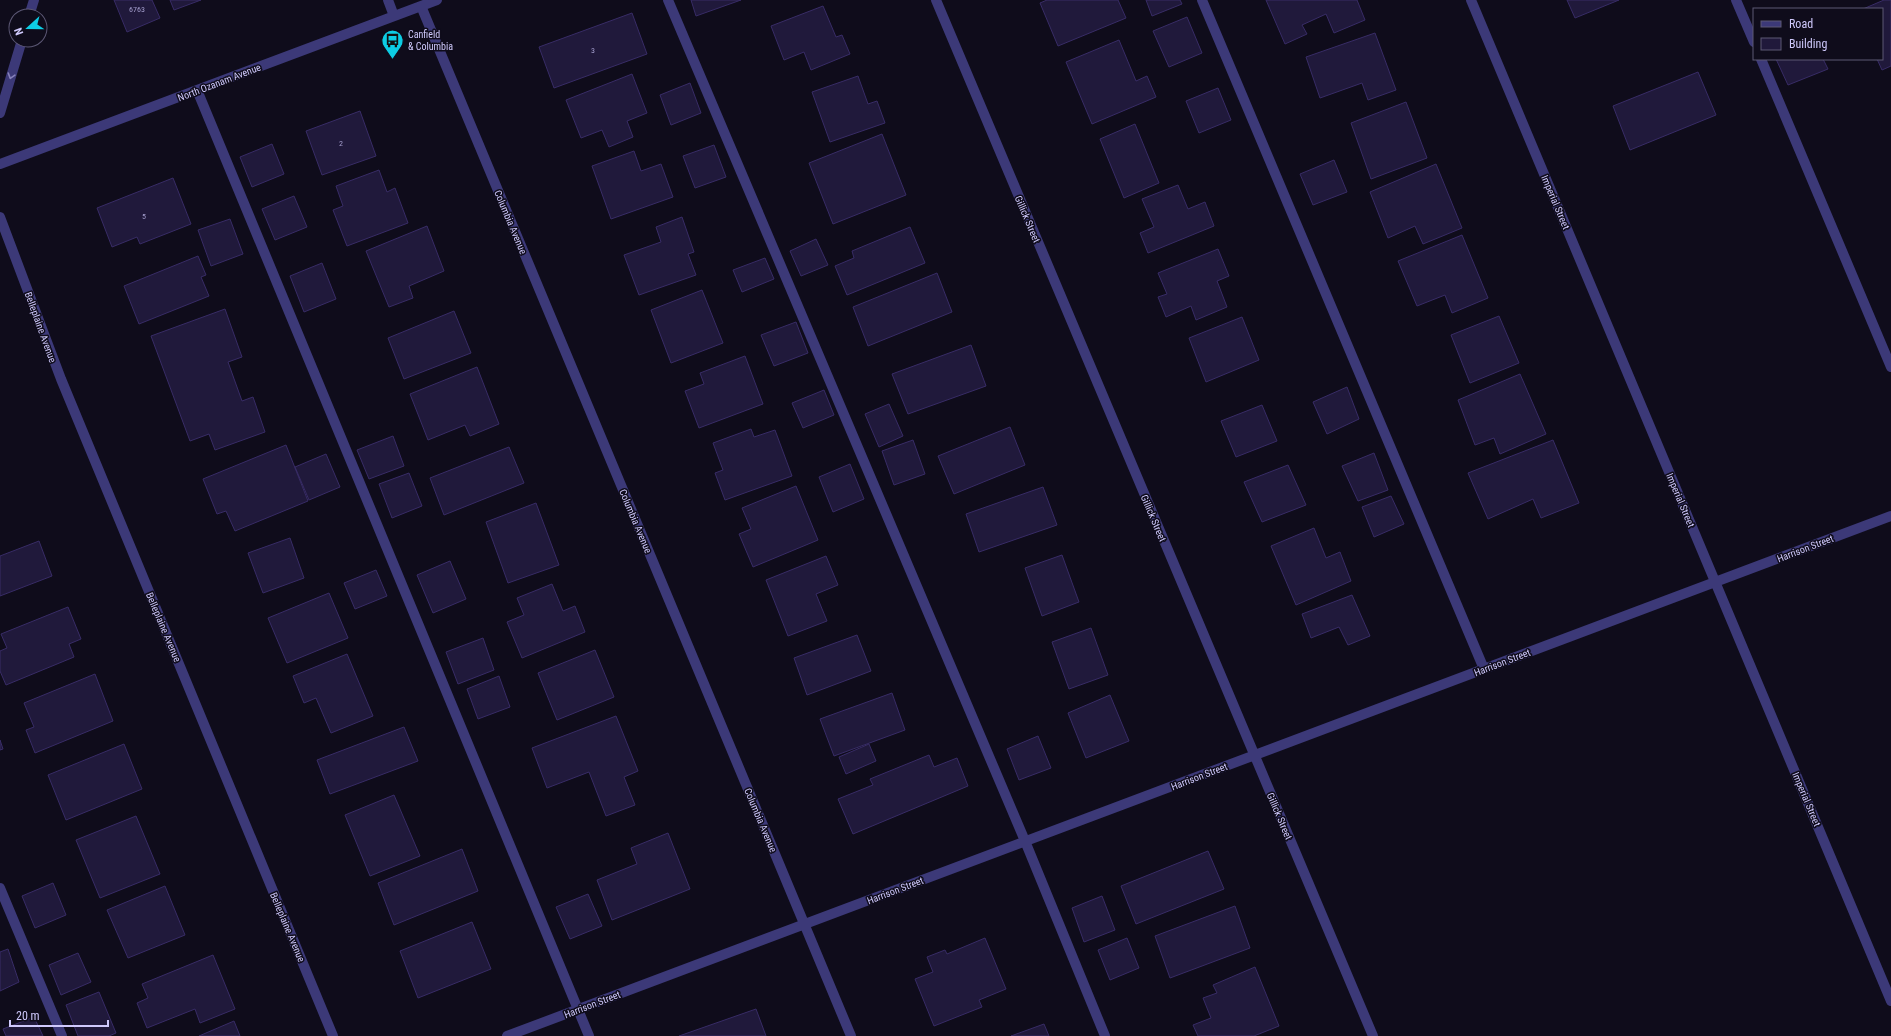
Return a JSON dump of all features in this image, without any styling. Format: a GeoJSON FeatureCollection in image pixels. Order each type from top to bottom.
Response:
{"type":"FeatureCollection","features":[{"type":"Feature","properties":{"kind":"street"},"geometry":{"type":"LineString","coordinates":[[388,0],[394,16]]}},
{"type":"Feature","properties":{"kind":"street","name":"North Ozanam Avenue"},"geometry":{"type":"LineString","coordinates":[[0,164],[437,0]]}},
{"type":"Feature","properties":{"kind":"street"},"geometry":{"type":"LineString","coordinates":[[668,0],[1025,841],[1105,1036]]}},
{"type":"Feature","properties":{"kind":"street","name":"Gillick Street"},"geometry":{"type":"LineString","coordinates":[[936,0],[1373,1036]]}},
{"type":"Feature","properties":{"kind":"street"},"geometry":{"type":"LineString","coordinates":[[1202,0],[1484,669]]}},
{"type":"Feature","properties":{"kind":"street","name":"Imperial Street"},"geometry":{"type":"LineString","coordinates":[[1472,0],[1891,1001]]}},
{"type":"Feature","properties":{"kind":"street"},"geometry":{"type":"LineString","coordinates":[[1736,0],[1753,40]]}},
{"type":"Feature","properties":{"kind":"street","name":"Columbia Avenue"},"geometry":{"type":"LineString","coordinates":[[421,6],[851,1036]]}},
{"type":"Feature","properties":{"kind":"street"},"geometry":{"type":"LineString","coordinates":[[0,113],[20,48]]}},
{"type":"Feature","properties":{"kind":"street"},"geometry":{"type":"LineString","coordinates":[[1761,60],[1891,367]]}},
{"type":"Feature","properties":{"kind":"street"},"geometry":{"type":"LineString","coordinates":[[197,90],[589,1036]]}},
{"type":"Feature","properties":{"kind":"street","name":"Belleplaine Avenue"},"geometry":{"type":"LineString","coordinates":[[0,217],[61,379],[333,1036]]}},
{"type":"Feature","properties":{"kind":"street","name":"Harrison Street"},"geometry":{"type":"LineString","coordinates":[[506,1036],[1891,516]]}},
{"type":"Feature","properties":{"kind":"street"},"geometry":{"type":"LineString","coordinates":[[0,888],[62,1036]]}},
{"type":"Feature","properties":{"kind":"building"},"geometry":{"type":"Polygon","coordinates":[[[114,0],[152,0],[160,18],[127,32],[114,0]]]}},
{"type":"Feature","properties":{"kind":"building"},"geometry":{"type":"Polygon","coordinates":[[[170,0],[201,0],[174,10],[170,0]]]}},
{"type":"Feature","properties":{"kind":"building"},"geometry":{"type":"Polygon","coordinates":[[[691,0],[741,0],[696,16],[691,0]]]}},
{"type":"Feature","properties":{"kind":"building"},"geometry":{"type":"Polygon","coordinates":[[[1047,0],[1118,0],[1126,18],[1058,46],[1040,3],[1047,0]]]}},
{"type":"Feature","properties":{"kind":"building"},"geometry":{"type":"Polygon","coordinates":[[[1146,0],[1180,0],[1182,4],[1152,16],[1146,0]]]}},
{"type":"Feature","properties":{"kind":"building"},"geometry":{"type":"Polygon","coordinates":[[[1266,0],[1357,0],[1365,20],[1334,33],[1326,14],[1302,25],[1307,34],[1285,44],[1266,0]]]}},
{"type":"Feature","properties":{"kind":"building"},"geometry":{"type":"Polygon","coordinates":[[[1567,0],[1619,0],[1575,18],[1567,0]]]}},
{"type":"Feature","properties":{"kind":"building"},"geometry":{"type":"Polygon","coordinates":[[[1884,0],[1891,0],[1891,66],[1882,70],[1877,60],[1883,60],[1883,8],[1865,8],[1884,0]]]}},
{"type":"Feature","properties":{"kind":"building"},"geometry":{"type":"Polygon","coordinates":[[[823,6],[836,37],[842,35],[850,54],[811,70],[804,52],[784,60],[771,26],[823,6]]]}},
{"type":"Feature","properties":{"kind":"building"},"geometry":{"type":"Polygon","coordinates":[[[632,13],[647,54],[554,88],[539,47],[632,13]]]}},
{"type":"Feature","properties":{"kind":"building"},"geometry":{"type":"Polygon","coordinates":[[[1187,17],[1202,53],[1169,67],[1153,31],[1187,17]]]}},
{"type":"Feature","properties":{"kind":"building"},"geometry":{"type":"Polygon","coordinates":[[[1375,33],[1396,90],[1368,100],[1362,83],[1320,98],[1306,57],[1375,33]]]}},
{"type":"Feature","properties":{"kind":"building"},"geometry":{"type":"Polygon","coordinates":[[[1119,40],[1136,81],[1147,76],[1156,97],[1092,124],[1066,62],[1119,40]]]}},
{"type":"Feature","properties":{"kind":"building"},"geometry":{"type":"Polygon","coordinates":[[[1776,60],[1824,60],[1828,69],[1788,85],[1776,60]]]}},
{"type":"Feature","properties":{"kind":"building"},"geometry":{"type":"Polygon","coordinates":[[[1698,72],[1716,115],[1630,150],[1613,106],[1698,72]]]}},
{"type":"Feature","properties":{"kind":"building"},"geometry":{"type":"Polygon","coordinates":[[[632,74],[647,113],[627,121],[633,137],[609,147],[602,130],[581,138],[566,100],[632,74]]]}},
{"type":"Feature","properties":{"kind":"building"},"geometry":{"type":"Polygon","coordinates":[[[858,76],[868,104],[877,101],[885,123],[830,142],[812,92],[858,76]]]}},
{"type":"Feature","properties":{"kind":"building"},"geometry":{"type":"Polygon","coordinates":[[[690,83],[701,113],[671,125],[660,95],[690,83]]]}},
{"type":"Feature","properties":{"kind":"building"},"geometry":{"type":"Polygon","coordinates":[[[1218,88],[1231,120],[1199,133],[1186,101],[1218,88]]]}},
{"type":"Feature","properties":{"kind":"building"},"geometry":{"type":"Polygon","coordinates":[[[1406,102],[1427,158],[1371,179],[1351,123],[1406,102]]]}},
{"type":"Feature","properties":{"kind":"building"},"geometry":{"type":"Polygon","coordinates":[[[360,111],[376,156],[322,175],[306,131],[360,111]]]}},
{"type":"Feature","properties":{"kind":"building"},"geometry":{"type":"Polygon","coordinates":[[[1135,124],[1159,183],[1124,198],[1100,139],[1135,124]]]}},
{"type":"Feature","properties":{"kind":"building"},"geometry":{"type":"Polygon","coordinates":[[[882,134],[906,195],[833,224],[809,163],[882,134]]]}},
{"type":"Feature","properties":{"kind":"building"},"geometry":{"type":"Polygon","coordinates":[[[272,144],[284,174],[252,187],[240,157],[272,144]]]}},
{"type":"Feature","properties":{"kind":"building"},"geometry":{"type":"Polygon","coordinates":[[[714,145],[726,177],[695,188],[683,156],[714,145]]]}},
{"type":"Feature","properties":{"kind":"building"},"geometry":{"type":"Polygon","coordinates":[[[634,151],[641,171],[661,164],[673,197],[611,219],[592,166],[634,151]]]}},
{"type":"Feature","properties":{"kind":"building"},"geometry":{"type":"Polygon","coordinates":[[[1334,160],[1347,192],[1313,205],[1300,174],[1334,160]]]}},
{"type":"Feature","properties":{"kind":"building"},"geometry":{"type":"Polygon","coordinates":[[[1436,164],[1462,228],[1423,244],[1415,226],[1388,238],[1370,192],[1436,164]]]}},
{"type":"Feature","properties":{"kind":"building"},"geometry":{"type":"Polygon","coordinates":[[[379,170],[387,192],[395,188],[408,223],[347,246],[333,210],[343,206],[336,186],[379,170]]]}},
{"type":"Feature","properties":{"kind":"building"},"geometry":{"type":"Polygon","coordinates":[[[173,178],[191,224],[140,244],[137,237],[112,247],[97,208],[173,178]]]}},
{"type":"Feature","properties":{"kind":"building"},"geometry":{"type":"Polygon","coordinates":[[[1178,185],[1188,209],[1205,202],[1214,226],[1148,253],[1140,233],[1154,227],[1142,199],[1178,185]]]}},
{"type":"Feature","properties":{"kind":"building"},"geometry":{"type":"Polygon","coordinates":[[[294,196],[307,227],[275,240],[262,209],[294,196]]]}},
{"type":"Feature","properties":{"kind":"building"},"geometry":{"type":"Polygon","coordinates":[[[682,217],[694,252],[688,254],[696,275],[639,295],[624,255],[661,242],[656,227],[682,217]]]}},
{"type":"Feature","properties":{"kind":"building"},"geometry":{"type":"Polygon","coordinates":[[[230,219],[243,254],[211,266],[198,230],[230,219]]]}},
{"type":"Feature","properties":{"kind":"building"},"geometry":{"type":"Polygon","coordinates":[[[427,226],[444,271],[409,286],[413,298],[389,307],[366,251],[427,226]]]}},
{"type":"Feature","properties":{"kind":"building"},"geometry":{"type":"Polygon","coordinates":[[[910,227],[925,263],[847,295],[835,266],[854,258],[852,251],[910,227]]]}},
{"type":"Feature","properties":{"kind":"building"},"geometry":{"type":"Polygon","coordinates":[[[1462,235],[1488,298],[1452,313],[1445,295],[1417,306],[1398,261],[1462,235]]]}},
{"type":"Feature","properties":{"kind":"building"},"geometry":{"type":"Polygon","coordinates":[[[816,239],[828,265],[801,276],[790,251],[816,239]]]}},
{"type":"Feature","properties":{"kind":"building"},"geometry":{"type":"Polygon","coordinates":[[[1218,249],[1229,276],[1217,281],[1227,307],[1196,320],[1191,306],[1166,317],[1158,297],[1167,294],[1158,273],[1218,249]]]}},
{"type":"Feature","properties":{"kind":"building"},"geometry":{"type":"Polygon","coordinates":[[[198,256],[206,275],[201,277],[209,296],[139,324],[124,286],[198,256]]]}},
{"type":"Feature","properties":{"kind":"building"},"geometry":{"type":"Polygon","coordinates":[[[765,258],[774,279],[742,292],[733,270],[765,258]]]}},
{"type":"Feature","properties":{"kind":"building"},"geometry":{"type":"Polygon","coordinates":[[[322,263],[336,299],[304,312],[290,276],[322,263]]]}},
{"type":"Feature","properties":{"kind":"building"},"geometry":{"type":"Polygon","coordinates":[[[937,273],[952,312],[868,346],[853,307],[937,273]]]}},
{"type":"Feature","properties":{"kind":"building"},"geometry":{"type":"Polygon","coordinates":[[[702,290],[723,343],[671,363],[651,310],[702,290]]]}},
{"type":"Feature","properties":{"kind":"building"},"geometry":{"type":"Polygon","coordinates":[[[225,309],[242,357],[228,362],[242,401],[253,397],[265,432],[215,450],[209,434],[190,441],[151,336],[225,309]]]}},
{"type":"Feature","properties":{"kind":"building"},"geometry":{"type":"Polygon","coordinates":[[[454,311],[471,353],[404,379],[388,338],[454,311]]]}},
{"type":"Feature","properties":{"kind":"building"},"geometry":{"type":"Polygon","coordinates":[[[1499,316],[1519,363],[1470,383],[1451,335],[1499,316]]]}},
{"type":"Feature","properties":{"kind":"building"},"geometry":{"type":"Polygon","coordinates":[[[1242,317],[1259,360],[1206,382],[1189,338],[1242,317]]]}},
{"type":"Feature","properties":{"kind":"building"},"geometry":{"type":"Polygon","coordinates":[[[796,322],[808,353],[774,366],[761,335],[796,322]]]}},
{"type":"Feature","properties":{"kind":"building"},"geometry":{"type":"Polygon","coordinates":[[[971,345],[986,386],[908,414],[892,374],[971,345]]]}},
{"type":"Feature","properties":{"kind":"building"},"geometry":{"type":"Polygon","coordinates":[[[745,356],[763,404],[699,428],[685,391],[704,384],[700,373],[745,356]]]}},
{"type":"Feature","properties":{"kind":"building"},"geometry":{"type":"Polygon","coordinates":[[[477,367],[499,424],[470,436],[465,425],[428,440],[410,394],[477,367]]]}},
{"type":"Feature","properties":{"kind":"building"},"geometry":{"type":"Polygon","coordinates":[[[1520,374],[1546,434],[1500,454],[1494,438],[1475,445],[1458,400],[1520,374]]]}},
{"type":"Feature","properties":{"kind":"building"},"geometry":{"type":"Polygon","coordinates":[[[1347,387],[1359,419],[1327,434],[1313,402],[1347,387]]]}},
{"type":"Feature","properties":{"kind":"building"},"geometry":{"type":"Polygon","coordinates":[[[824,390],[834,415],[803,428],[792,403],[824,390]]]}},
{"type":"Feature","properties":{"kind":"building"},"geometry":{"type":"Polygon","coordinates":[[[889,404],[903,436],[879,447],[865,414],[889,404]]]}},
{"type":"Feature","properties":{"kind":"building"},"geometry":{"type":"Polygon","coordinates":[[[1262,405],[1277,441],[1236,457],[1221,421],[1262,405]]]}},
{"type":"Feature","properties":{"kind":"building"},"geometry":{"type":"Polygon","coordinates":[[[1010,427],[1025,465],[954,494],[938,456],[1010,427]]]}},
{"type":"Feature","properties":{"kind":"building"},"geometry":{"type":"Polygon","coordinates":[[[751,429],[754,437],[775,430],[792,476],[725,500],[715,473],[723,470],[713,443],[751,429]]]}},
{"type":"Feature","properties":{"kind":"building"},"geometry":{"type":"Polygon","coordinates":[[[393,436],[404,466],[369,479],[357,450],[393,436]]]}},
{"type":"Feature","properties":{"kind":"building"},"geometry":{"type":"Polygon","coordinates":[[[913,440],[925,474],[894,485],[882,451],[913,440]]]}},
{"type":"Feature","properties":{"kind":"building"},"geometry":{"type":"Polygon","coordinates":[[[1553,440],[1579,503],[1541,518],[1533,499],[1488,519],[1468,473],[1553,440]]]}},
{"type":"Feature","properties":{"kind":"building"},"geometry":{"type":"Polygon","coordinates":[[[286,445],[308,501],[235,531],[226,511],[217,514],[203,479],[286,445]]]}},
{"type":"Feature","properties":{"kind":"building"},"geometry":{"type":"Polygon","coordinates":[[[509,447],[524,483],[444,515],[430,478],[509,447]]]}},
{"type":"Feature","properties":{"kind":"building"},"geometry":{"type":"Polygon","coordinates":[[[1374,453],[1388,490],[1358,501],[1342,466],[1374,453]]]}},
{"type":"Feature","properties":{"kind":"building"},"geometry":{"type":"Polygon","coordinates":[[[326,454],[340,487],[309,500],[295,467],[326,454]]]}},
{"type":"Feature","properties":{"kind":"building"},"geometry":{"type":"Polygon","coordinates":[[[850,464],[864,499],[833,512],[819,477],[850,464]]]}},
{"type":"Feature","properties":{"kind":"building"},"geometry":{"type":"Polygon","coordinates":[[[1288,465],[1306,505],[1262,522],[1244,482],[1288,465]]]}},
{"type":"Feature","properties":{"kind":"building"},"geometry":{"type":"Polygon","coordinates":[[[409,473],[422,506],[392,518],[379,484],[409,473]]]}},
{"type":"Feature","properties":{"kind":"building"},"geometry":{"type":"Polygon","coordinates":[[[796,486],[818,540],[753,567],[739,534],[751,529],[742,508],[796,486]]]}},
{"type":"Feature","properties":{"kind":"building"},"geometry":{"type":"Polygon","coordinates":[[[1043,487],[1057,525],[979,552],[966,514],[1043,487]]]}},
{"type":"Feature","properties":{"kind":"building"},"geometry":{"type":"Polygon","coordinates":[[[1391,496],[1404,524],[1374,537],[1362,507],[1391,496]]]}},
{"type":"Feature","properties":{"kind":"building"},"geometry":{"type":"Polygon","coordinates":[[[536,503],[559,565],[508,583],[486,522],[536,503]]]}},
{"type":"Feature","properties":{"kind":"building"},"geometry":{"type":"Polygon","coordinates":[[[1314,528],[1326,558],[1340,552],[1351,581],[1296,605],[1271,546],[1314,528]]]}},
{"type":"Feature","properties":{"kind":"building"},"geometry":{"type":"Polygon","coordinates":[[[290,538],[304,578],[263,593],[248,553],[290,538]]]}},
{"type":"Feature","properties":{"kind":"building"},"geometry":{"type":"Polygon","coordinates":[[[39,541],[52,576],[0,596],[0,556],[39,541]]]}},
{"type":"Feature","properties":{"kind":"building"},"geometry":{"type":"Polygon","coordinates":[[[1062,555],[1079,602],[1042,616],[1025,568],[1062,555]]]}},
{"type":"Feature","properties":{"kind":"building"},"geometry":{"type":"Polygon","coordinates":[[[826,556],[838,585],[816,594],[827,621],[788,636],[766,580],[826,556]]]}},
{"type":"Feature","properties":{"kind":"building"},"geometry":{"type":"Polygon","coordinates":[[[450,561],[466,599],[433,613],[417,575],[450,561]]]}},
{"type":"Feature","properties":{"kind":"building"},"geometry":{"type":"Polygon","coordinates":[[[376,570],[387,596],[355,609],[344,583],[376,570]]]}},
{"type":"Feature","properties":{"kind":"building"},"geometry":{"type":"Polygon","coordinates":[[[552,584],[563,611],[575,606],[585,632],[522,658],[507,622],[524,615],[517,598],[552,584]]]}},
{"type":"Feature","properties":{"kind":"building"},"geometry":{"type":"Polygon","coordinates":[[[329,593],[348,638],[287,663],[268,618],[329,593]]]}},
{"type":"Feature","properties":{"kind":"building"},"geometry":{"type":"Polygon","coordinates":[[[1352,595],[1370,636],[1348,645],[1339,627],[1311,638],[1302,614],[1352,595]]]}},
{"type":"Feature","properties":{"kind":"building"},"geometry":{"type":"Polygon","coordinates":[[[68,607],[81,639],[69,644],[74,657],[6,685],[0,671],[0,651],[7,648],[1,634],[68,607]]]}},
{"type":"Feature","properties":{"kind":"building"},"geometry":{"type":"Polygon","coordinates":[[[1091,628],[1108,675],[1069,689],[1052,642],[1091,628]]]}},
{"type":"Feature","properties":{"kind":"building"},"geometry":{"type":"Polygon","coordinates":[[[857,635],[871,671],[807,695],[794,658],[857,635]]]}},
{"type":"Feature","properties":{"kind":"building"},"geometry":{"type":"Polygon","coordinates":[[[483,638],[494,670],[458,684],[446,652],[483,638]]]}},
{"type":"Feature","properties":{"kind":"building"},"geometry":{"type":"Polygon","coordinates":[[[595,650],[614,697],[557,720],[538,673],[595,650]]]}},
{"type":"Feature","properties":{"kind":"building"},"geometry":{"type":"Polygon","coordinates":[[[347,654],[373,716],[331,733],[316,698],[304,703],[293,676],[347,654]]]}},
{"type":"Feature","properties":{"kind":"building"},"geometry":{"type":"Polygon","coordinates":[[[95,674],[113,721],[35,753],[26,730],[34,727],[24,703],[95,674]]]}},
{"type":"Feature","properties":{"kind":"building"},"geometry":{"type":"Polygon","coordinates":[[[499,676],[510,707],[478,719],[467,689],[499,676]]]}},
{"type":"Feature","properties":{"kind":"building"},"geometry":{"type":"Polygon","coordinates":[[[892,693],[905,730],[834,756],[820,719],[892,693]]]}},
{"type":"Feature","properties":{"kind":"building"},"geometry":{"type":"Polygon","coordinates":[[[1110,695],[1129,741],[1086,758],[1068,713],[1110,695]]]}},
{"type":"Feature","properties":{"kind":"building"},"geometry":{"type":"Polygon","coordinates":[[[616,716],[638,771],[624,777],[635,805],[606,816],[589,772],[547,788],[532,748],[616,716]]]}},
{"type":"Feature","properties":{"kind":"building"},"geometry":{"type":"Polygon","coordinates":[[[404,727],[418,761],[330,794],[317,760],[404,727]]]}},
{"type":"Feature","properties":{"kind":"building"},"geometry":{"type":"Polygon","coordinates":[[[1038,736],[1051,768],[1019,780],[1007,749],[1038,736]]]}},
{"type":"Feature","properties":{"kind":"building"},"geometry":{"type":"Polygon","coordinates":[[[0,740],[3,749],[0,750],[0,740]]]}},
{"type":"Feature","properties":{"kind":"building"},"geometry":{"type":"Polygon","coordinates":[[[124,744],[142,789],[66,820],[48,775],[124,744]]]}},
{"type":"Feature","properties":{"kind":"building"},"geometry":{"type":"Polygon","coordinates":[[[869,744],[876,761],[846,774],[839,757],[869,744]]]}},
{"type":"Feature","properties":{"kind":"building"},"geometry":{"type":"Polygon","coordinates":[[[929,755],[934,767],[957,758],[968,786],[853,834],[838,799],[873,785],[870,779],[929,755]]]}},
{"type":"Feature","properties":{"kind":"building"},"geometry":{"type":"Polygon","coordinates":[[[394,795],[420,856],[370,876],[345,815],[394,795]]]}},
{"type":"Feature","properties":{"kind":"building"},"geometry":{"type":"Polygon","coordinates":[[[136,816],[160,874],[100,898],[76,840],[136,816]]]}},
{"type":"Feature","properties":{"kind":"building"},"geometry":{"type":"Polygon","coordinates":[[[668,833],[690,889],[612,920],[597,880],[637,864],[631,848],[668,833]]]}},
{"type":"Feature","properties":{"kind":"building"},"geometry":{"type":"Polygon","coordinates":[[[462,849],[478,891],[394,925],[378,883],[462,849]]]}},
{"type":"Feature","properties":{"kind":"building"},"geometry":{"type":"Polygon","coordinates":[[[1208,851],[1224,889],[1136,924],[1121,886],[1208,851]]]}},
{"type":"Feature","properties":{"kind":"building"},"geometry":{"type":"Polygon","coordinates":[[[53,883],[66,915],[35,928],[22,896],[53,883]]]}},
{"type":"Feature","properties":{"kind":"building"},"geometry":{"type":"Polygon","coordinates":[[[165,886],[185,935],[128,958],[107,910],[165,886]]]}},
{"type":"Feature","properties":{"kind":"building"},"geometry":{"type":"Polygon","coordinates":[[[588,894],[602,926],[570,939],[556,907],[588,894]]]}},
{"type":"Feature","properties":{"kind":"building"},"geometry":{"type":"Polygon","coordinates":[[[1102,896],[1115,930],[1084,942],[1072,908],[1102,896]]]}},
{"type":"Feature","properties":{"kind":"building"},"geometry":{"type":"Polygon","coordinates":[[[1235,906],[1250,948],[1170,978],[1155,936],[1235,906]]]}},
{"type":"Feature","properties":{"kind":"building"},"geometry":{"type":"Polygon","coordinates":[[[472,922],[491,969],[418,998],[400,951],[472,922]]]}},
{"type":"Feature","properties":{"kind":"building"},"geometry":{"type":"Polygon","coordinates":[[[985,938],[1006,989],[979,1000],[982,1007],[934,1026],[915,979],[933,972],[927,957],[945,950],[947,954],[985,938]]]}},
{"type":"Feature","properties":{"kind":"building"},"geometry":{"type":"Polygon","coordinates":[[[1127,938],[1139,968],[1110,980],[1098,950],[1127,938]]]}},
{"type":"Feature","properties":{"kind":"building"},"geometry":{"type":"Polygon","coordinates":[[[8,949],[19,982],[0,991],[0,952],[8,949]]]}},
{"type":"Feature","properties":{"kind":"building"},"geometry":{"type":"Polygon","coordinates":[[[78,953],[91,982],[61,995],[49,965],[78,953]]]}},
{"type":"Feature","properties":{"kind":"building"},"geometry":{"type":"Polygon","coordinates":[[[213,955],[235,1009],[200,1023],[195,1009],[147,1028],[137,1003],[148,998],[142,984],[213,955]]]}},
{"type":"Feature","properties":{"kind":"building"},"geometry":{"type":"Polygon","coordinates":[[[1255,967],[1279,1026],[1254,1036],[1198,1036],[1193,1025],[1211,1018],[1203,998],[1217,993],[1213,985],[1255,967]]]}},
{"type":"Feature","properties":{"kind":"building"},"geometry":{"type":"Polygon","coordinates":[[[99,992],[116,1033],[109,1036],[78,1036],[66,1005],[99,992]]]}},
{"type":"Feature","properties":{"kind":"building"},"geometry":{"type":"Polygon","coordinates":[[[756,1009],[766,1036],[679,1036],[756,1009]]]}},
{"type":"Feature","properties":{"kind":"building"},"geometry":{"type":"Polygon","coordinates":[[[34,1017],[43,1036],[6,1036],[3,1029],[34,1017]]]}},
{"type":"Feature","properties":{"kind":"building"},"geometry":{"type":"Polygon","coordinates":[[[234,1021],[240,1036],[199,1036],[234,1021]]]}},
{"type":"Feature","properties":{"kind":"building"},"geometry":{"type":"Polygon","coordinates":[[[1044,1024],[1049,1036],[1011,1036],[1044,1024]]]}},
{"type":"Feature","properties":{"kind":"place","name":"Canfield & Columbia"},"geometry":{"type":"Point","coordinates":[393,60]}}]}
